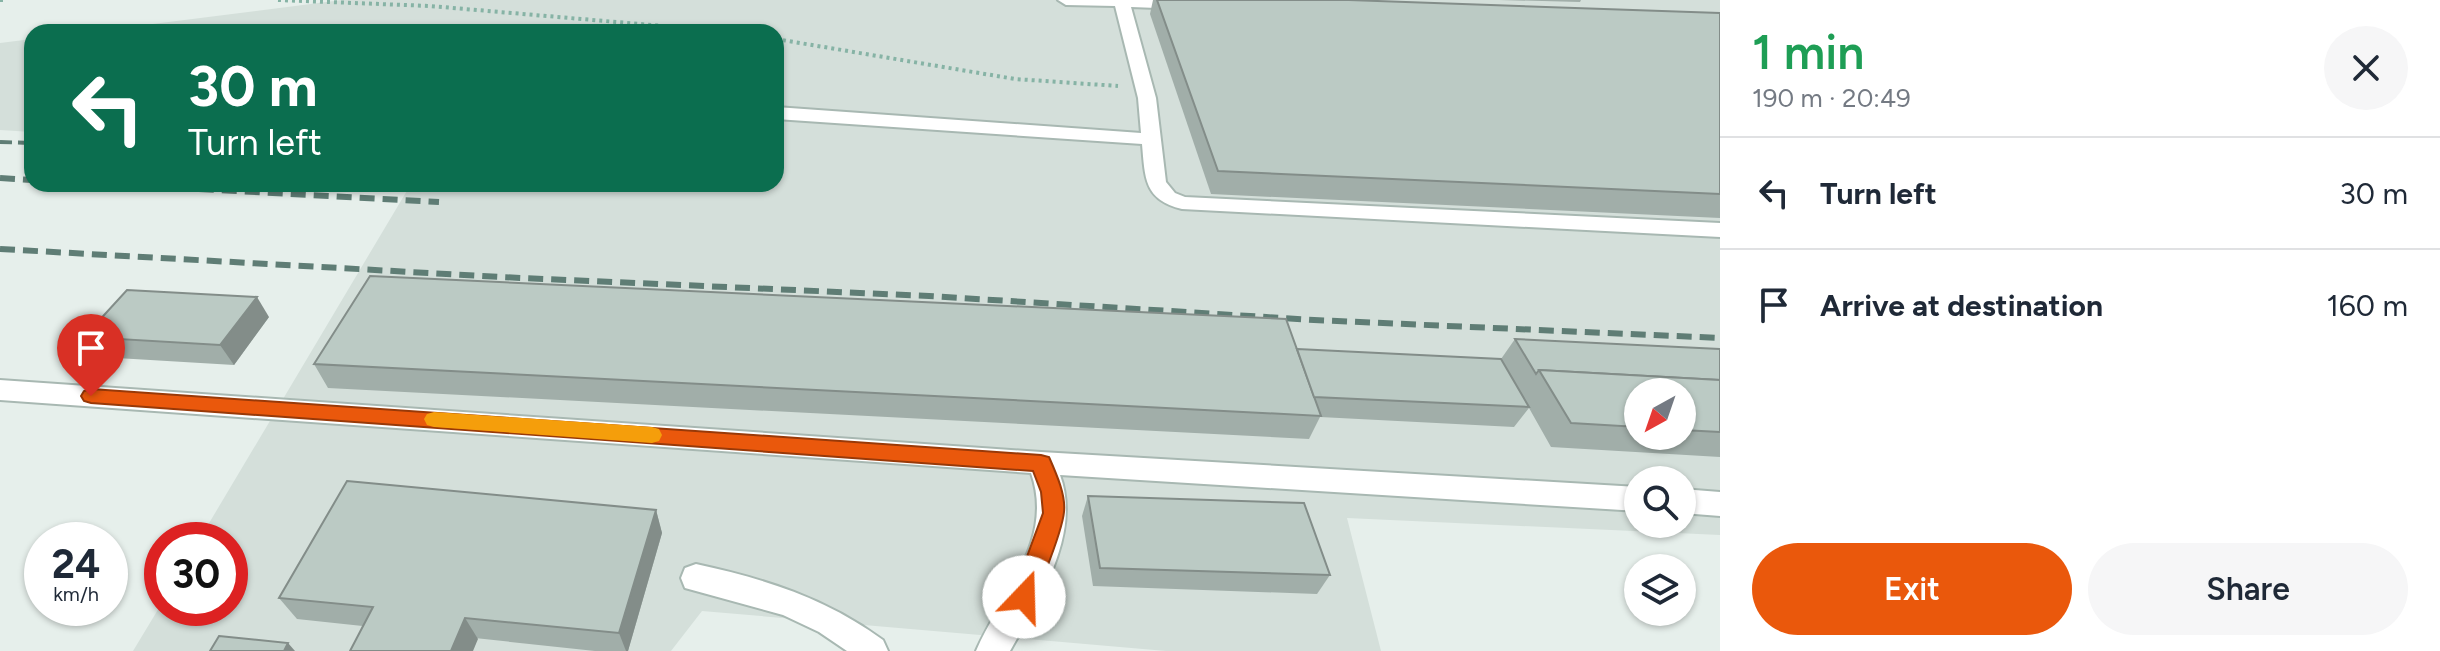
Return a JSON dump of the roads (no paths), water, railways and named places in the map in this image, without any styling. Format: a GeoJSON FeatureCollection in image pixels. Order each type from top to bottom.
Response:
{"type":"FeatureCollection","features":[{"type":"Feature","properties":{"kind":"street"},"geometry":{"type":"LineString","coordinates":[[1066,0],[1200,5]]}},
{"type":"Feature","properties":{"kind":"street"},"geometry":{"type":"LineString","coordinates":[[1122,2],[1143,88],[1156,183],[1168,197],[1182,203],[1720,230]]}},
{"type":"Feature","properties":{"kind":"street"},"geometry":{"type":"LineString","coordinates":[[784,114],[1149,139]]}},
{"type":"Feature","properties":{"kind":"street"},"geometry":{"type":"LineString","coordinates":[[0,390],[1041,463],[1624,498]]}},
{"type":"Feature","properties":{"kind":"street"},"geometry":{"type":"LineString","coordinates":[[992,651],[1024,597],[1049,532],[1053,513],[1051,492],[1041,463]]}},
{"type":"Feature","properties":{"kind":"street"},"geometry":{"type":"LineString","coordinates":[[1696,502],[1720,504]]}},
{"type":"Feature","properties":{"kind":"street"},"geometry":{"type":"LineString","coordinates":[[696,578],[774,595],[821,615],[872,651]]}},
{"type":"Feature","properties":{"kind":"railway"},"geometry":{"type":"LineString","coordinates":[[0,142],[24,143]]}},
{"type":"Feature","properties":{"kind":"railway"},"geometry":{"type":"LineString","coordinates":[[0,178],[24,180]]}},
{"type":"Feature","properties":{"kind":"railway"},"geometry":{"type":"LineString","coordinates":[[255,192],[439,202]]}},
{"type":"Feature","properties":{"kind":"railway"},"geometry":{"type":"LineString","coordinates":[[0,249],[500,277],[929,296],[1314,320],[1720,338]]}}]}
